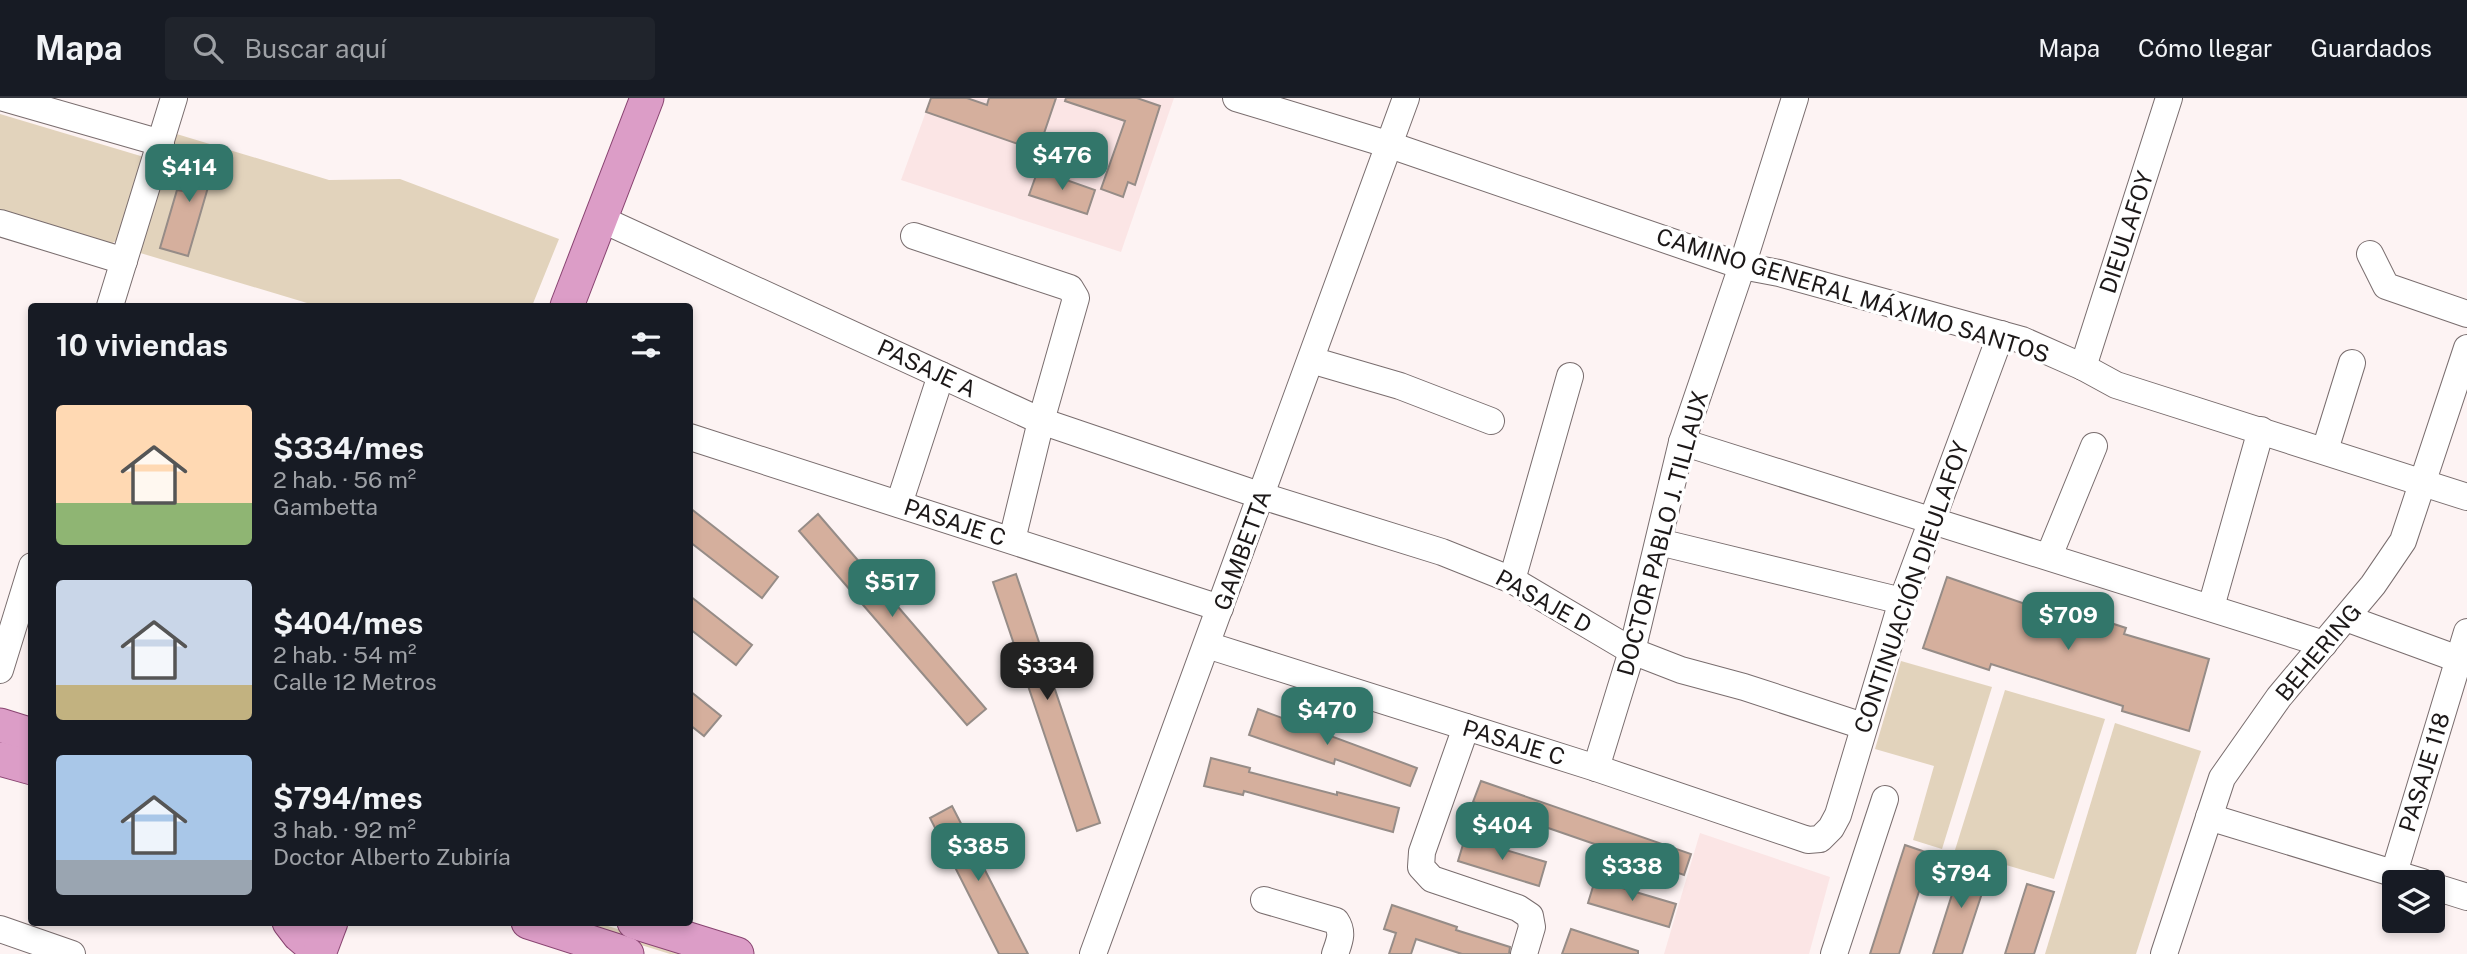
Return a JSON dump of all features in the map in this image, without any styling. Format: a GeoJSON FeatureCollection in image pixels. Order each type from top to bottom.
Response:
{"type":"FeatureCollection","features":[{"type":"Feature","properties":{"kind":"main road"},"geometry":{"type":"LineString","coordinates":[[568,303],[647,98]]}},
{"type":"Feature","properties":{"kind":"main road"},"geometry":{"type":"LineString","coordinates":[[0,725],[28,734]]}},
{"type":"Feature","properties":{"kind":"main road"},"geometry":{"type":"LineString","coordinates":[[0,759],[28,767]]}},
{"type":"Feature","properties":{"kind":"main road"},"geometry":{"type":"LineString","coordinates":[[292,926],[299,935],[323,943]]}},
{"type":"Feature","properties":{"kind":"main road"},"geometry":{"type":"LineString","coordinates":[[540,926],[628,954]]}},
{"type":"Feature","properties":{"kind":"main road"},"geometry":{"type":"LineString","coordinates":[[648,926],[737,954]]}},
{"type":"Feature","properties":{"kind":"street"},"geometry":{"type":"LineString","coordinates":[[4,98],[161,143]]}},
{"type":"Feature","properties":{"kind":"street"},"geometry":{"type":"LineString","coordinates":[[111,303],[174,98]]}},
{"type":"Feature","properties":{"kind":"street","name":"CAMINO GENERAL MÁXIMO SANTOS"},"geometry":{"type":"LineString","coordinates":[[1236,98],[1390,145],[1742,266],[1779,273],[2022,340],[2116,385],[2467,497]]}},
{"type":"Feature","properties":{"kind":"street","name":"GAMBETTA"},"geometry":{"type":"LineString","coordinates":[[1093,954],[1406,98]]}},
{"type":"Feature","properties":{"kind":"street","name":"DOCTOR PABLO J. TILLAUX"},"geometry":{"type":"LineString","coordinates":[[1596,768],[1632,651],[1682,442],[1795,98]]}},
{"type":"Feature","properties":{"kind":"street","name":"DIEULAFOY"},"geometry":{"type":"LineString","coordinates":[[2083,367],[2169,98]]}},
{"type":"Feature","properties":{"kind":"street","name":"PASAJE A"},"geometry":{"type":"LineString","coordinates":[[601,219],[1041,421],[1262,496]]}},
{"type":"Feature","properties":{"kind":"street"},"geometry":{"type":"LineString","coordinates":[[0,223],[124,261]]}},
{"type":"Feature","properties":{"kind":"street"},"geometry":{"type":"LineString","coordinates":[[914,236],[1070,288],[1076,298],[1041,421],[1012,540]]}},
{"type":"Feature","properties":{"kind":"street"},"geometry":{"type":"LineString","coordinates":[[2370,254],[2386,286],[2467,314]]}},
{"type":"Feature","properties":{"kind":"street","name":"CONTINUACIÓN DIEULAFOY"},"geometry":{"type":"LineString","coordinates":[[1820,839],[1838,815],[1902,601],[2001,334]]}},
{"type":"Feature","properties":{"kind":"street","name":"BEHERING"},"geometry":{"type":"LineString","coordinates":[[2164,954],[2222,778],[2279,697],[2389,564],[2403,541],[2467,348]]}},
{"type":"Feature","properties":{"kind":"street"},"geometry":{"type":"LineString","coordinates":[[1311,360],[1400,386],[1491,421]]}},
{"type":"Feature","properties":{"kind":"street"},"geometry":{"type":"LineString","coordinates":[[2325,450],[2352,363]]}},
{"type":"Feature","properties":{"kind":"street"},"geometry":{"type":"LineString","coordinates":[[899,504],[941,374]]}},
{"type":"Feature","properties":{"kind":"street"},"geometry":{"type":"LineString","coordinates":[[1512,580],[1570,376]]}},
{"type":"Feature","properties":{"kind":"street"},"geometry":{"type":"LineString","coordinates":[[2211,607],[2261,430]]}},
{"type":"Feature","properties":{"kind":"street","name":"PASAJE C"},"geometry":{"type":"LineString","coordinates":[[693,438],[1220,608]]}},
{"type":"Feature","properties":{"kind":"street"},"geometry":{"type":"LineString","coordinates":[[1682,442],[2324,644]]}},
{"type":"Feature","properties":{"kind":"street"},"geometry":{"type":"LineString","coordinates":[[2049,556],[2094,446]]}},
{"type":"Feature","properties":{"kind":"street","name":"PASAJE D"},"geometry":{"type":"LineString","coordinates":[[1262,496],[1415,542],[1512,580],[1632,651],[1681,670],[1744,687],[1863,726]]}},
{"type":"Feature","properties":{"kind":"street"},"geometry":{"type":"LineString","coordinates":[[1659,542],[1902,601]]}},
{"type":"Feature","properties":{"kind":"street"},"geometry":{"type":"LineString","coordinates":[[0,670],[28,579]]}},
{"type":"Feature","properties":{"kind":"street"},"geometry":{"type":"LineString","coordinates":[[2346,618],[2458,659]]}},
{"type":"Feature","properties":{"kind":"street","name":"PASAJE 118"},"geometry":{"type":"LineString","coordinates":[[2395,870],[2467,632]]}},
{"type":"Feature","properties":{"kind":"street","name":"PASAJE C"},"geometry":{"type":"LineString","coordinates":[[1207,645],[1596,768],[1808,840],[1820,839]]}},
{"type":"Feature","properties":{"kind":"street"},"geometry":{"type":"LineString","coordinates":[[1466,727],[1422,852],[1422,867],[1432,879],[1518,908],[1530,916],[1532,927],[1524,954]]}},
{"type":"Feature","properties":{"kind":"street"},"geometry":{"type":"LineString","coordinates":[[1834,954],[1885,799]]}},
{"type":"Feature","properties":{"kind":"street"},"geometry":{"type":"LineString","coordinates":[[2209,817],[2384,870]]}},
{"type":"Feature","properties":{"kind":"street"},"geometry":{"type":"LineString","coordinates":[[2445,890],[2467,897]]}},
{"type":"Feature","properties":{"kind":"street"},"geometry":{"type":"LineString","coordinates":[[1264,900],[1336,921],[1341,928],[1341,936],[1335,954]]}},
{"type":"Feature","properties":{"kind":"street"},"geometry":{"type":"LineString","coordinates":[[0,929],[72,954]]}},
{"type":"Feature","properties":{"kind":"shaded area"},"geometry":{"type":"Polygon","coordinates":[[[931,98],[1174,98],[1121,252],[901,180],[931,98]]]}},
{"type":"Feature","properties":{"kind":"shaded area"},"geometry":{"type":"Polygon","coordinates":[[[0,114],[144,157],[119,239],[111,244],[0,215],[0,114]]]}},
{"type":"Feature","properties":{"kind":"shaded area"},"geometry":{"type":"Polygon","coordinates":[[[170,132],[329,180],[400,179],[559,239],[533,303],[307,303],[137,252],[170,132]]]}},
{"type":"Feature","properties":{"kind":"shaded area"},"geometry":{"type":"Polygon","coordinates":[[[1901,661],[1992,687],[1942,849],[1913,840],[1934,766],[1875,749],[1901,661]]]}},
{"type":"Feature","properties":{"kind":"shaded area"},"geometry":{"type":"Polygon","coordinates":[[[2005,690],[2105,719],[2054,879],[1955,850],[2005,690]]]}},
{"type":"Feature","properties":{"kind":"shaded area"},"geometry":{"type":"Polygon","coordinates":[[[2115,723],[2201,751],[2136,954],[2045,954],[2115,723]]]}},
{"type":"Feature","properties":{"kind":"shaded area"},"geometry":{"type":"Polygon","coordinates":[[[1700,833],[1830,877],[1809,954],[1664,954],[1700,833]]]}},
{"type":"Feature","properties":{"kind":"shaded area"},"geometry":{"type":"Polygon","coordinates":[[[580,926],[608,926],[698,954],[670,954],[580,926]]]}},
{"type":"Feature","properties":{"kind":"building"},"geometry":{"type":"Polygon","coordinates":[[[931,98],[967,98],[987,105],[989,98],[1056,98],[1038,151],[926,112],[931,98]]]}},
{"type":"Feature","properties":{"kind":"building"},"geometry":{"type":"Polygon","coordinates":[[[1066,98],[1137,98],[1160,106],[1135,185],[1128,182],[1123,197],[1101,189],[1125,121],[1065,101],[1066,98]]]}},
{"type":"Feature","properties":{"kind":"building"},"geometry":{"type":"Polygon","coordinates":[[[196,146],[218,153],[188,256],[160,248],[177,190],[183,191],[196,146]]]}},
{"type":"Feature","properties":{"kind":"building"},"geometry":{"type":"Polygon","coordinates":[[[1038,170],[1095,190],[1087,214],[1029,195],[1038,170]]]}},
{"type":"Feature","properties":{"kind":"building"},"geometry":{"type":"Polygon","coordinates":[[[693,510],[778,577],[762,598],[693,544],[693,510]]]}},
{"type":"Feature","properties":{"kind":"building"},"geometry":{"type":"Polygon","coordinates":[[[818,514],[986,709],[967,725],[799,531],[818,514]]]}},
{"type":"Feature","properties":{"kind":"building"},"geometry":{"type":"Polygon","coordinates":[[[1016,574],[1100,823],[1077,831],[993,582],[1016,574]]]}},
{"type":"Feature","properties":{"kind":"building"},"geometry":{"type":"Polygon","coordinates":[[[1947,577],[2031,606],[2034,598],[2126,628],[2124,634],[2209,659],[2189,731],[2122,711],[2123,706],[1991,664],[1989,670],[1923,648],[1947,577]]]}},
{"type":"Feature","properties":{"kind":"building"},"geometry":{"type":"Polygon","coordinates":[[[693,598],[752,645],[736,665],[693,631],[693,598]]]}},
{"type":"Feature","properties":{"kind":"building"},"geometry":{"type":"Polygon","coordinates":[[[693,693],[721,716],[704,736],[693,727],[693,693]]]}},
{"type":"Feature","properties":{"kind":"building"},"geometry":{"type":"Polygon","coordinates":[[[1258,709],[1417,768],[1410,786],[1335,759],[1334,764],[1249,735],[1258,709]]]}},
{"type":"Feature","properties":{"kind":"building"},"geometry":{"type":"Polygon","coordinates":[[[1211,758],[1250,768],[1249,772],[1399,808],[1393,832],[1244,791],[1243,795],[1204,786],[1211,758]]]}},
{"type":"Feature","properties":{"kind":"building"},"geometry":{"type":"Polygon","coordinates":[[[1481,781],[1691,854],[1684,875],[1473,802],[1481,781]]]}},
{"type":"Feature","properties":{"kind":"building"},"geometry":{"type":"Polygon","coordinates":[[[952,806],[1028,954],[999,954],[930,818],[952,806]]]}},
{"type":"Feature","properties":{"kind":"building"},"geometry":{"type":"Polygon","coordinates":[[[1465,838],[1546,862],[1539,886],[1458,861],[1465,838]]]}},
{"type":"Feature","properties":{"kind":"building"},"geometry":{"type":"Polygon","coordinates":[[[1905,845],[1931,854],[1899,954],[1870,954],[1905,845]]]}},
{"type":"Feature","properties":{"kind":"building"},"geometry":{"type":"Polygon","coordinates":[[[1962,863],[1989,872],[1962,954],[1933,954],[1962,863]]]}},
{"type":"Feature","properties":{"kind":"building"},"geometry":{"type":"Polygon","coordinates":[[[1595,880],[1676,904],[1669,927],[1588,903],[1595,880]]]}},
{"type":"Feature","properties":{"kind":"building"},"geometry":{"type":"Polygon","coordinates":[[[2027,884],[2054,892],[2034,954],[2005,954],[2027,884]]]}},
{"type":"Feature","properties":{"kind":"building"},"geometry":{"type":"Polygon","coordinates":[[[1392,905],[1510,947],[1509,954],[1462,954],[1416,939],[1411,954],[1389,954],[1396,933],[1384,929],[1392,905]]]}},
{"type":"Feature","properties":{"kind":"building"},"geometry":{"type":"Polygon","coordinates":[[[1571,929],[1638,951],[1638,954],[1562,954],[1571,929]]]}}]}
